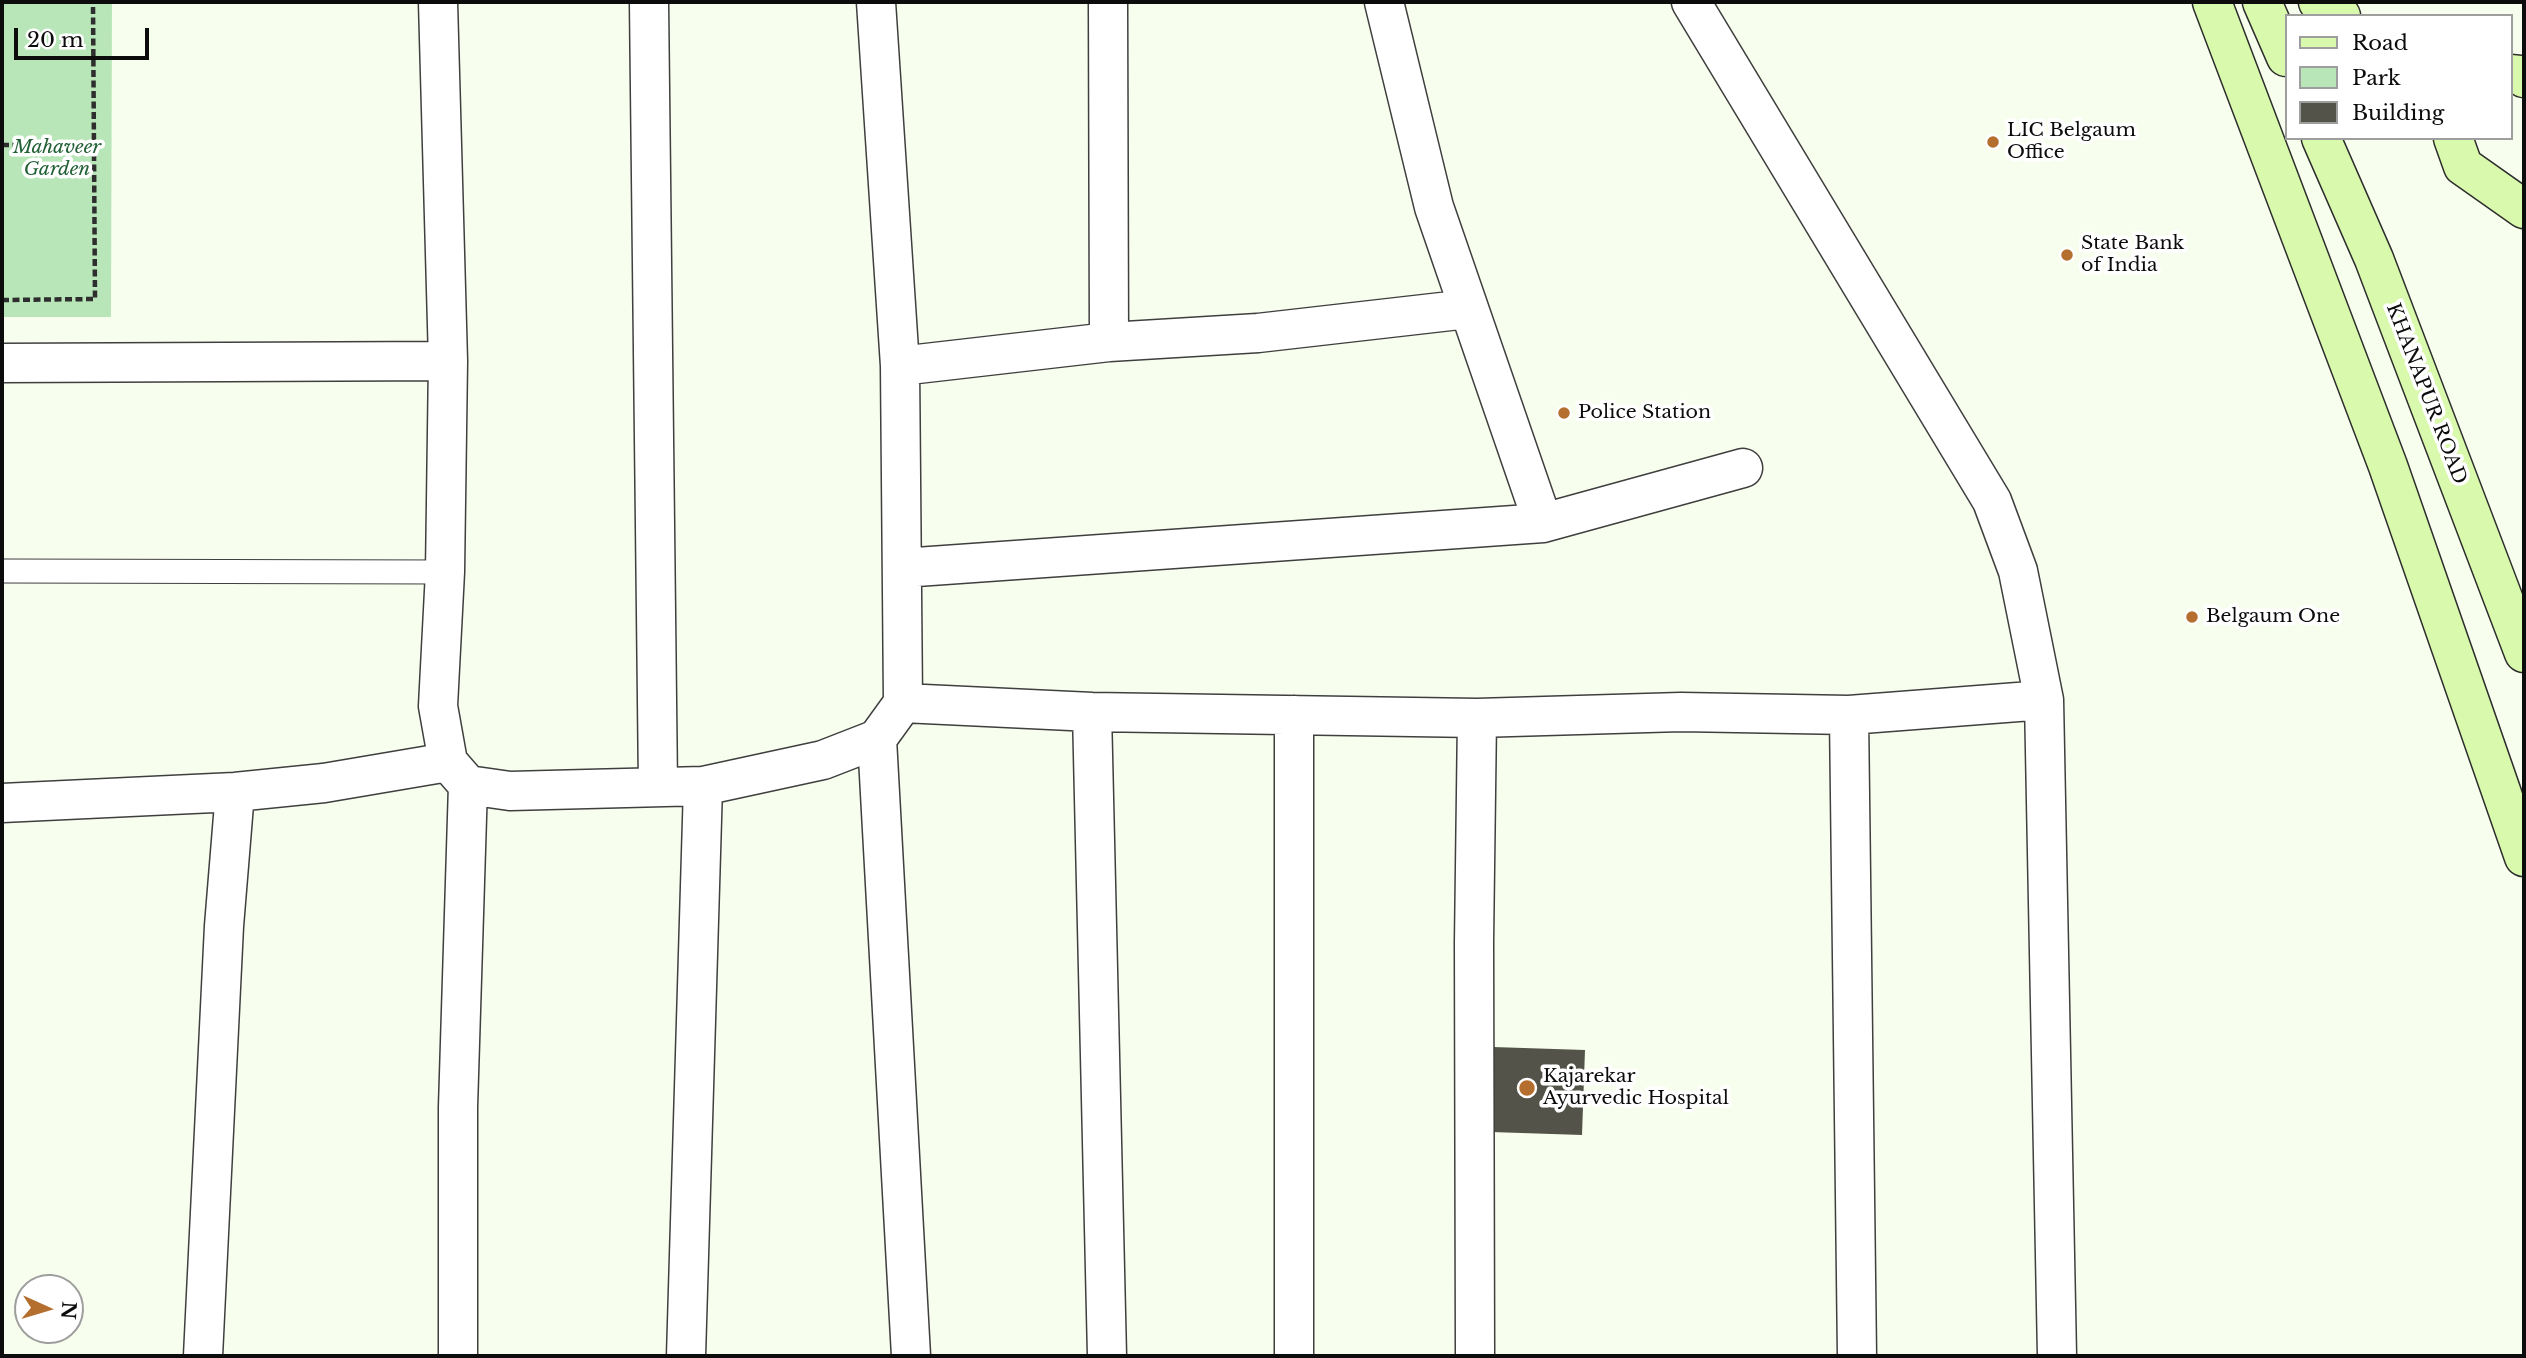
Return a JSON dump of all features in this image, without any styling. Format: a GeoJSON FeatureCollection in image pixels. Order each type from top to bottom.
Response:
{"type":"FeatureCollection","features":[{"type":"Feature","properties":{"kind":"main road"},"geometry":{"type":"LineString","coordinates":[[2212,2],[2388,466],[2524,857]]}},
{"type":"Feature","properties":{"kind":"main road"},"geometry":{"type":"LineString","coordinates":[[2262,2],[2284,52]]}},
{"type":"Feature","properties":{"kind":"main road"},"geometry":{"type":"LineString","coordinates":[[2318,2],[2338,14]]}},
{"type":"Feature","properties":{"kind":"main road","name":"KHANAPUR ROAD"},"geometry":{"type":"LineString","coordinates":[[2323,140],[2374,259],[2524,653]]}},
{"type":"Feature","properties":{"kind":"main road"},"geometry":{"type":"LineString","coordinates":[[2458,152],[2524,209]]}},
{"type":"Feature","properties":{"kind":"street"},"geometry":{"type":"LineString","coordinates":[[438,2],[448,361],[445,572],[438,706],[458,774],[458,1356]]}},
{"type":"Feature","properties":{"kind":"street"},"geometry":{"type":"LineString","coordinates":[[649,2],[658,787]]}},
{"type":"Feature","properties":{"kind":"street"},"geometry":{"type":"LineString","coordinates":[[2,803],[235,792],[458,774],[510,791],[703,786],[823,760],[877,739],[903,704],[900,366],[876,2]]}},
{"type":"Feature","properties":{"kind":"street"},"geometry":{"type":"LineString","coordinates":[[1108,2],[1109,342]]}},
{"type":"Feature","properties":{"kind":"street"},"geometry":{"type":"LineString","coordinates":[[1384,2],[1434,207],[1544,523]]}},
{"type":"Feature","properties":{"kind":"street"},"geometry":{"type":"LineString","coordinates":[[1691,2],[1992,501],[2018,571],[2044,700],[2057,1356]]}},
{"type":"Feature","properties":{"kind":"street"},"geometry":{"type":"LineString","coordinates":[[900,366],[1109,342],[1258,333],[1468,309]]}},
{"type":"Feature","properties":{"kind":"street"},"geometry":{"type":"LineString","coordinates":[[2,363],[448,361]]}},
{"type":"Feature","properties":{"kind":"street"},"geometry":{"type":"LineString","coordinates":[[902,568],[1544,523],[1743,468]]}},
{"type":"Feature","properties":{"kind":"street"},"geometry":{"type":"LineString","coordinates":[[903,704],[1092,712],[1478,718],[1681,712],[1849,715],[2044,700]]}},
{"type":"Feature","properties":{"kind":"street"},"geometry":{"type":"LineString","coordinates":[[1092,712],[1107,1356]]}},
{"type":"Feature","properties":{"kind":"street"},"geometry":{"type":"LineString","coordinates":[[1294,715],[1294,1356]]}},
{"type":"Feature","properties":{"kind":"street"},"geometry":{"type":"LineString","coordinates":[[1849,715],[1857,1356]]}},
{"type":"Feature","properties":{"kind":"street"},"geometry":{"type":"LineString","coordinates":[[1475,1356],[1478,718]]}},
{"type":"Feature","properties":{"kind":"street"},"geometry":{"type":"LineString","coordinates":[[877,739],[911,1356]]}},
{"type":"Feature","properties":{"kind":"street"},"geometry":{"type":"LineString","coordinates":[[687,1356],[703,786]]}},
{"type":"Feature","properties":{"kind":"street"},"geometry":{"type":"LineString","coordinates":[[203,1356],[224,926],[235,792]]}},
{"type":"Feature","properties":{"kind":"lane"},"geometry":{"type":"LineString","coordinates":[[2,571],[445,572]]}},
{"type":"Feature","properties":{"kind":"path"},"geometry":{"type":"LineString","coordinates":[[2,300],[95,299],[93,2]]}},
{"type":"Feature","properties":{"kind":"path"},"geometry":{"type":"LineString","coordinates":[[2,145],[93,144]]}},
{"type":"Feature","properties":{"kind":"green space","name":"Mahaveer Garden"},"geometry":{"type":"Polygon","coordinates":[[[2,2],[112,2],[111,317],[2,317],[2,2]]]}},
{"type":"Feature","properties":{"kind":"building"},"geometry":{"type":"Polygon","coordinates":[[[1493,1047],[1585,1050],[1582,1135],[1491,1132],[1493,1047]]]}},
{"type":"Feature","properties":{"kind":"place","name":"LIC Belgaum Office"},"geometry":{"type":"Point","coordinates":[1993,142]}},
{"type":"Feature","properties":{"kind":"place","name":"State Bank of India"},"geometry":{"type":"Point","coordinates":[2067,255]}},
{"type":"Feature","properties":{"kind":"place","name":"Police Station"},"geometry":{"type":"Point","coordinates":[1564,413]}},
{"type":"Feature","properties":{"kind":"place","name":"Belgaum One"},"geometry":{"type":"Point","coordinates":[2192,617]}},
{"type":"Feature","properties":{"kind":"place","name":"Kajarekar Ayurvedic Hospital"},"geometry":{"type":"Point","coordinates":[1527,1088]}}]}
